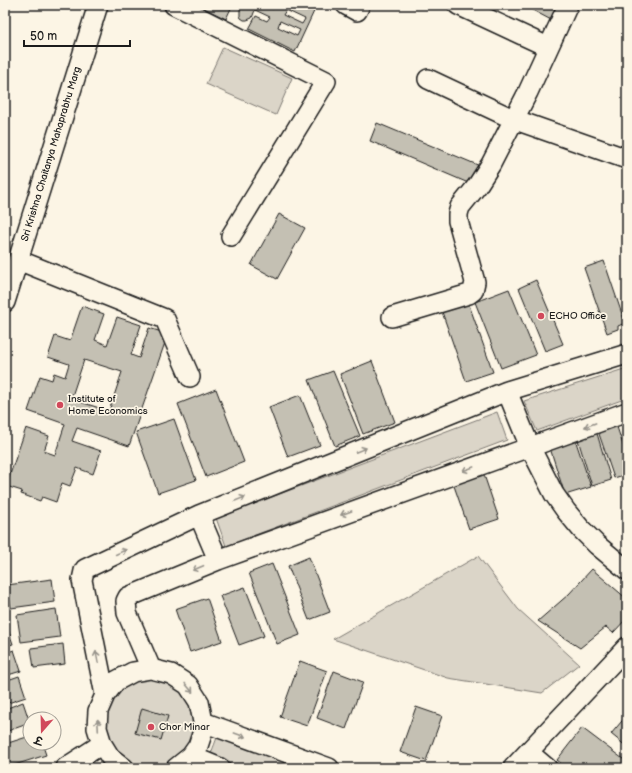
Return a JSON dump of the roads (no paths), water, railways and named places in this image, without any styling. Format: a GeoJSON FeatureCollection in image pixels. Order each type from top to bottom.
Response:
{"type":"FeatureCollection","features":[{"type":"Feature","properties":{"kind":"street","name":"Sri Krishna Chaitanya Mahaprabhu Marg"},"geometry":{"type":"LineString","coordinates":[[5,302],[98,5]]}},
{"type":"Feature","properties":{"kind":"street"},"geometry":{"type":"LineString","coordinates":[[174,5],[326,81],[231,236]]}},
{"type":"Feature","properties":{"kind":"street"},"geometry":{"type":"LineString","coordinates":[[346,5],[357,10],[360,5]]}},
{"type":"Feature","properties":{"kind":"street"},"geometry":{"type":"LineString","coordinates":[[458,5],[548,47]]}},
{"type":"Feature","properties":{"kind":"street"},"geometry":{"type":"LineString","coordinates":[[392,317],[469,294],[473,291],[475,282],[458,221],[460,207],[491,164],[528,92],[568,5]]}},
{"type":"Feature","properties":{"kind":"street"},"geometry":{"type":"LineString","coordinates":[[428,80],[513,119],[627,159]]}},
{"type":"Feature","properties":{"kind":"street"},"geometry":{"type":"LineString","coordinates":[[18,260],[165,318],[190,377]]}},
{"type":"Feature","properties":{"kind":"street"},"geometry":{"type":"LineString","coordinates":[[104,695],[82,580],[85,569],[199,515],[507,391],[627,354]]}},
{"type":"Feature","properties":{"kind":"street"},"geometry":{"type":"LineString","coordinates":[[507,391],[530,447],[554,494],[566,511],[596,545],[627,570]]}},
{"type":"Feature","properties":{"kind":"street"},"geometry":{"type":"LineString","coordinates":[[151,669],[126,613],[126,601],[128,597],[218,560],[627,412]]}},
{"type":"Feature","properties":{"kind":"street"},"geometry":{"type":"LineString","coordinates":[[199,515],[218,560]]}},
{"type":"Feature","properties":{"kind":"street"},"geometry":{"type":"LineString","coordinates":[[513,768],[627,647]]}},
{"type":"Feature","properties":{"kind":"street"},"geometry":{"type":"LineString","coordinates":[[124,768],[110,757],[102,744],[97,728],[98,711],[104,695],[116,681],[132,672],[151,669],[171,674],[188,685],[199,702],[203,722],[202,734],[198,746],[191,756],[176,768]]}},
{"type":"Feature","properties":{"kind":"street"},"geometry":{"type":"LineString","coordinates":[[203,722],[329,768]]}},
{"type":"Feature","properties":{"kind":"street"},"geometry":{"type":"LineString","coordinates":[[65,768],[102,744]]}},
{"type":"Feature","properties":{"kind":"street"},"geometry":{"type":"LineString","coordinates":[[528,752],[547,768]]}},
{"type":"Feature","properties":{"kind":"street"},"geometry":{"type":"LineString","coordinates":[[191,756],[220,768]]}},
{"type":"Feature","properties":{"kind":"place","name":"ECHO Office"},"geometry":{"type":"Point","coordinates":[541,316]}},
{"type":"Feature","properties":{"kind":"place","name":"Institute of Home Economics"},"geometry":{"type":"Point","coordinates":[60,405]}},
{"type":"Feature","properties":{"kind":"place","name":"Chor Minar"},"geometry":{"type":"Point","coordinates":[151,727]}}]}
